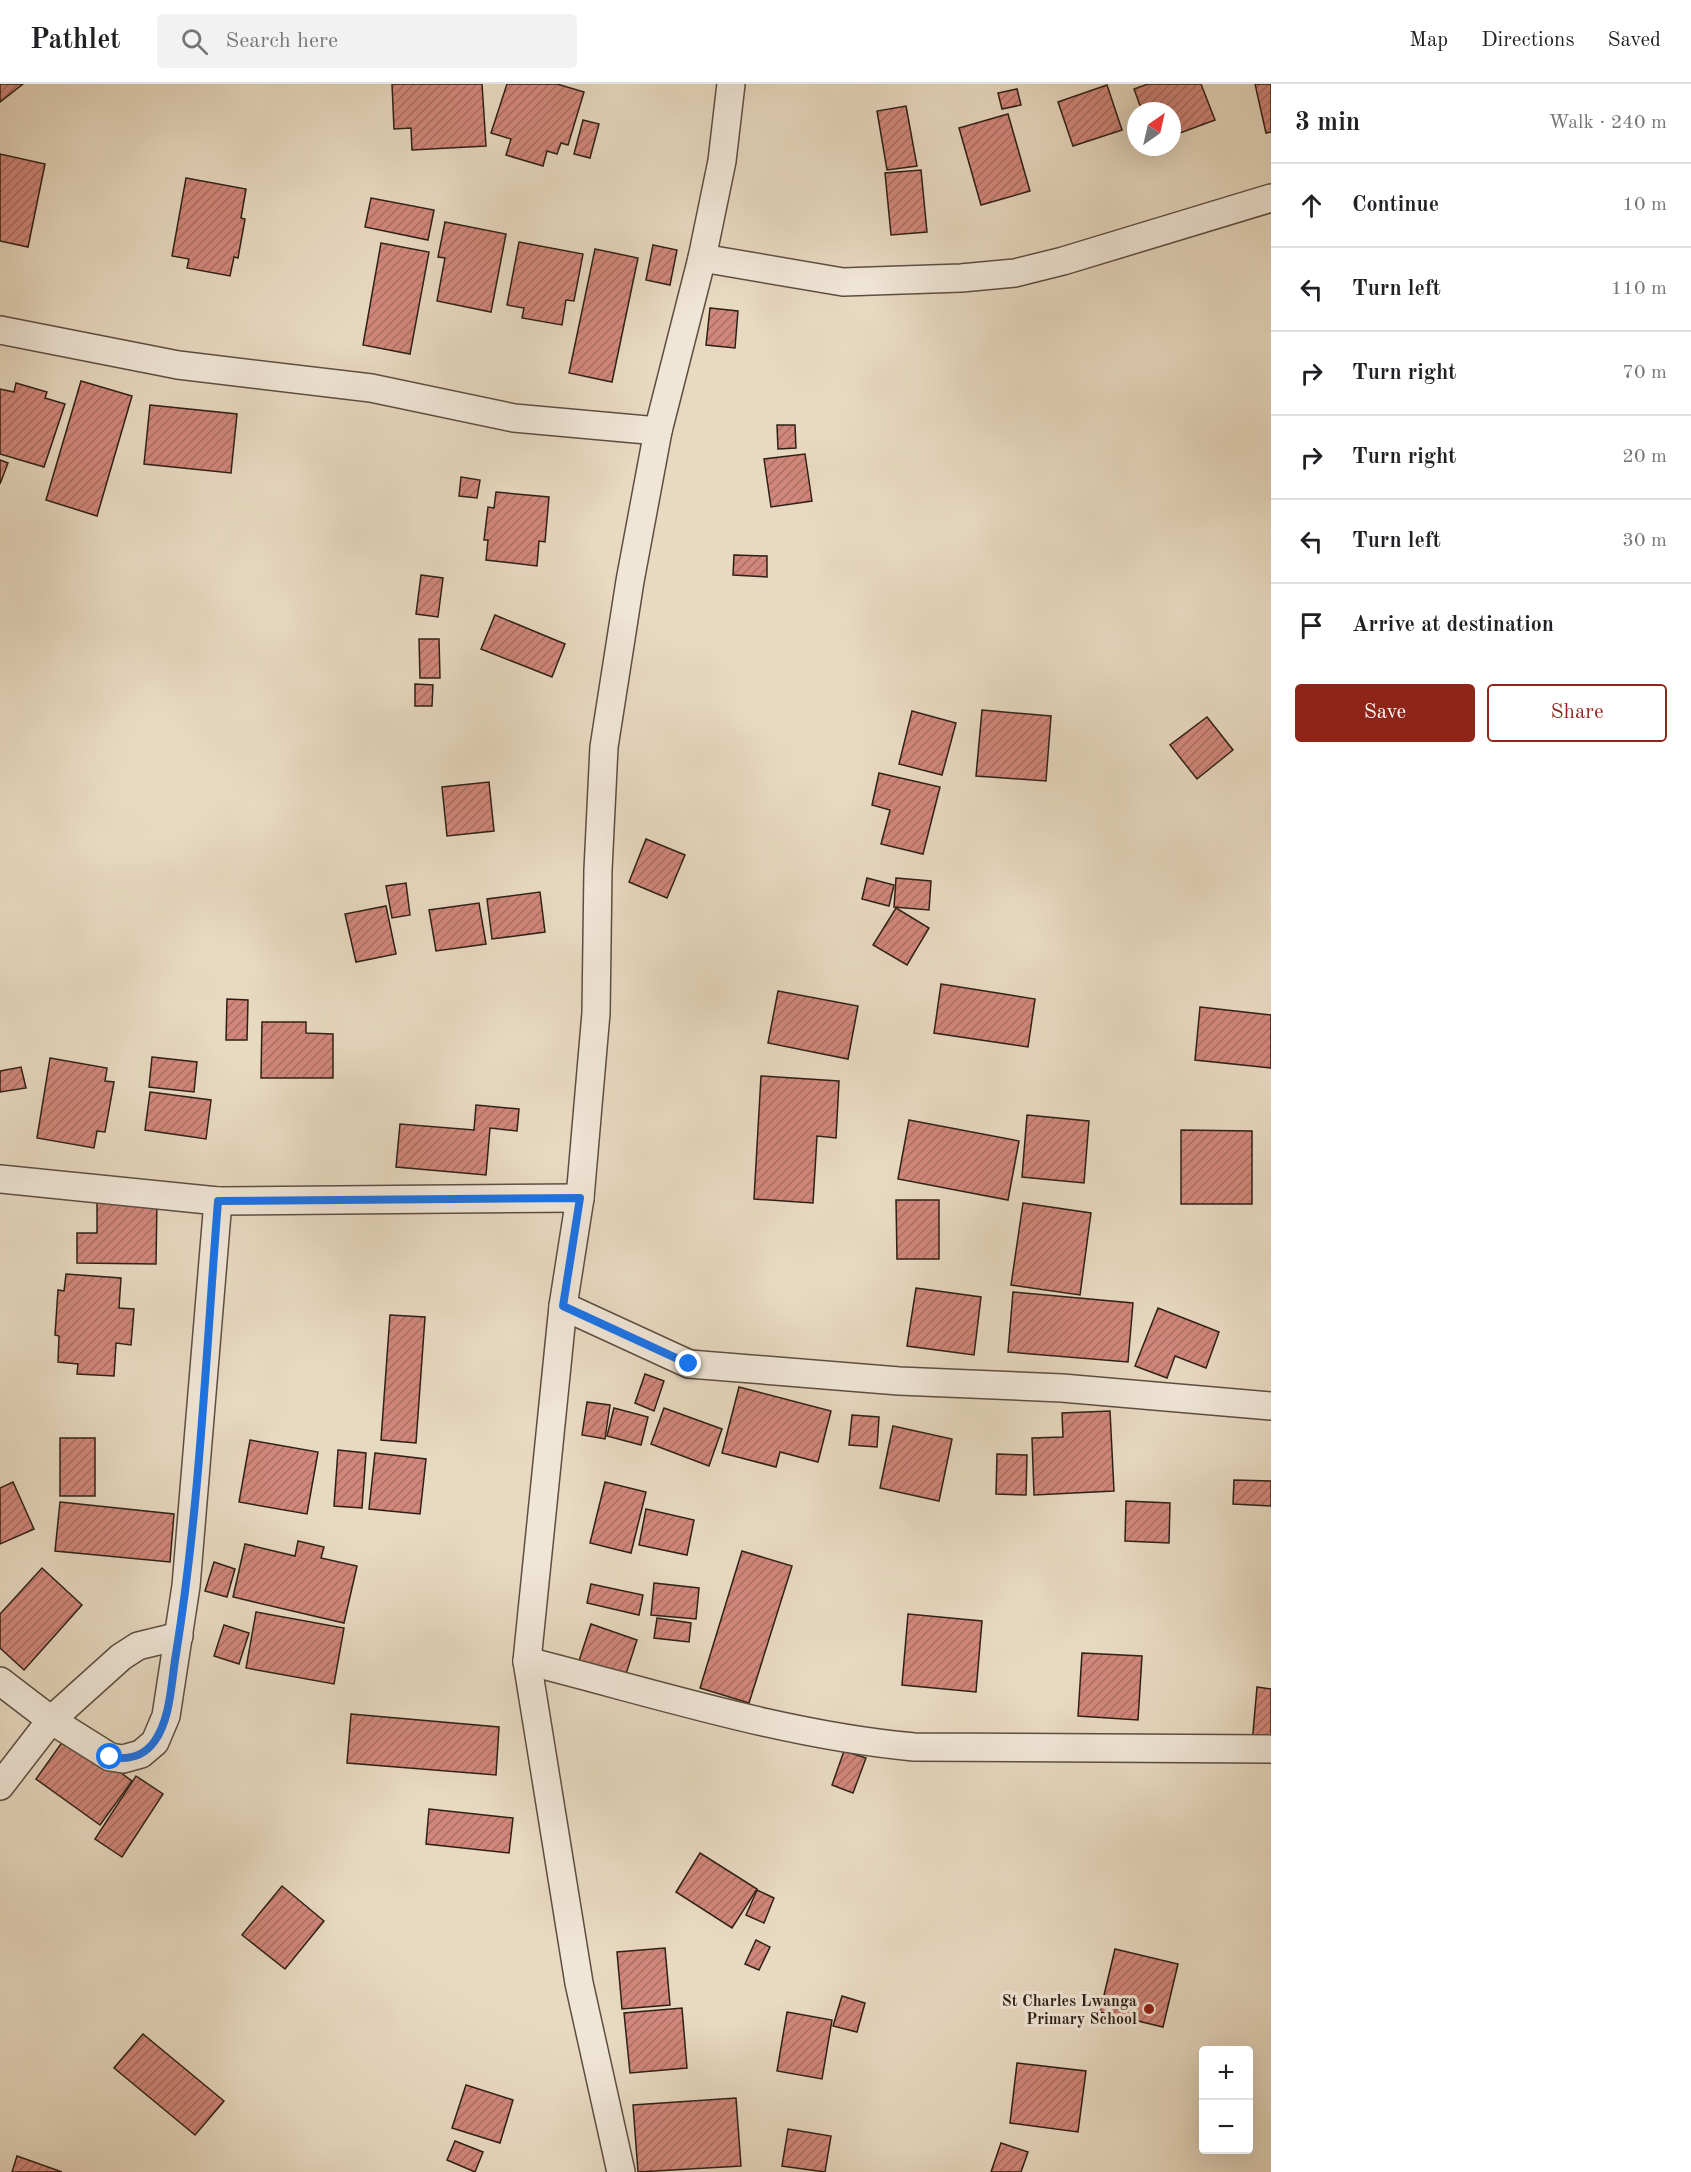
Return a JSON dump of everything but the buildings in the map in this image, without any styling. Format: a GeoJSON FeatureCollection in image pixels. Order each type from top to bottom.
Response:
{"type":"FeatureCollection","features":[{"type":"Feature","properties":{"kind":"street"},"geometry":{"type":"LineString","coordinates":[[621,2172],[579,1983],[527,1661],[563,1306],[580,1198],[596,1013],[598,870],[604,747],[630,581],[658,431],[702,258],[722,161],[731,84]]}},
{"type":"Feature","properties":{"kind":"street"},"geometry":{"type":"LineString","coordinates":[[702,258],[843,282],[961,278],[1015,273],[1063,261],[1271,198]]}},
{"type":"Feature","properties":{"kind":"street"},"geometry":{"type":"LineString","coordinates":[[0,330],[178,365],[370,388],[514,418],[658,431]]}},
{"type":"Feature","properties":{"kind":"street"},"geometry":{"type":"LineString","coordinates":[[0,1179],[218,1201],[580,1198]]}},
{"type":"Feature","properties":{"kind":"street"},"geometry":{"type":"LineString","coordinates":[[0,1681],[51,1720],[110,1757],[123,1759],[141,1754],[154,1742],[166,1716],[186,1586],[218,1201]]}},
{"type":"Feature","properties":{"kind":"street"},"geometry":{"type":"LineString","coordinates":[[563,1306],[689,1364],[898,1381],[1062,1388],[1271,1406]]}},
{"type":"Feature","properties":{"kind":"street"},"geometry":{"type":"LineString","coordinates":[[0,1786],[51,1720],[121,1657],[138,1646],[179,1636]]}},
{"type":"Feature","properties":{"kind":"street"},"geometry":{"type":"LineString","coordinates":[[527,1661],[705,1706],[864,1742],[914,1747],[1271,1749]]}},
{"type":"Feature","properties":{"kind":"place","name":"St Charles Lwanga Primary School"},"geometry":{"type":"Point","coordinates":[1149,2009]}},
{"type":"Feature","properties":{"kind":"route"},"geometry":{"type":"LineString","coordinates":[[110,1757],[123,1759],[141,1754],[154,1742],[166,1716],[186,1586],[218,1201],[580,1198],[563,1306],[689,1364]]}}]}
